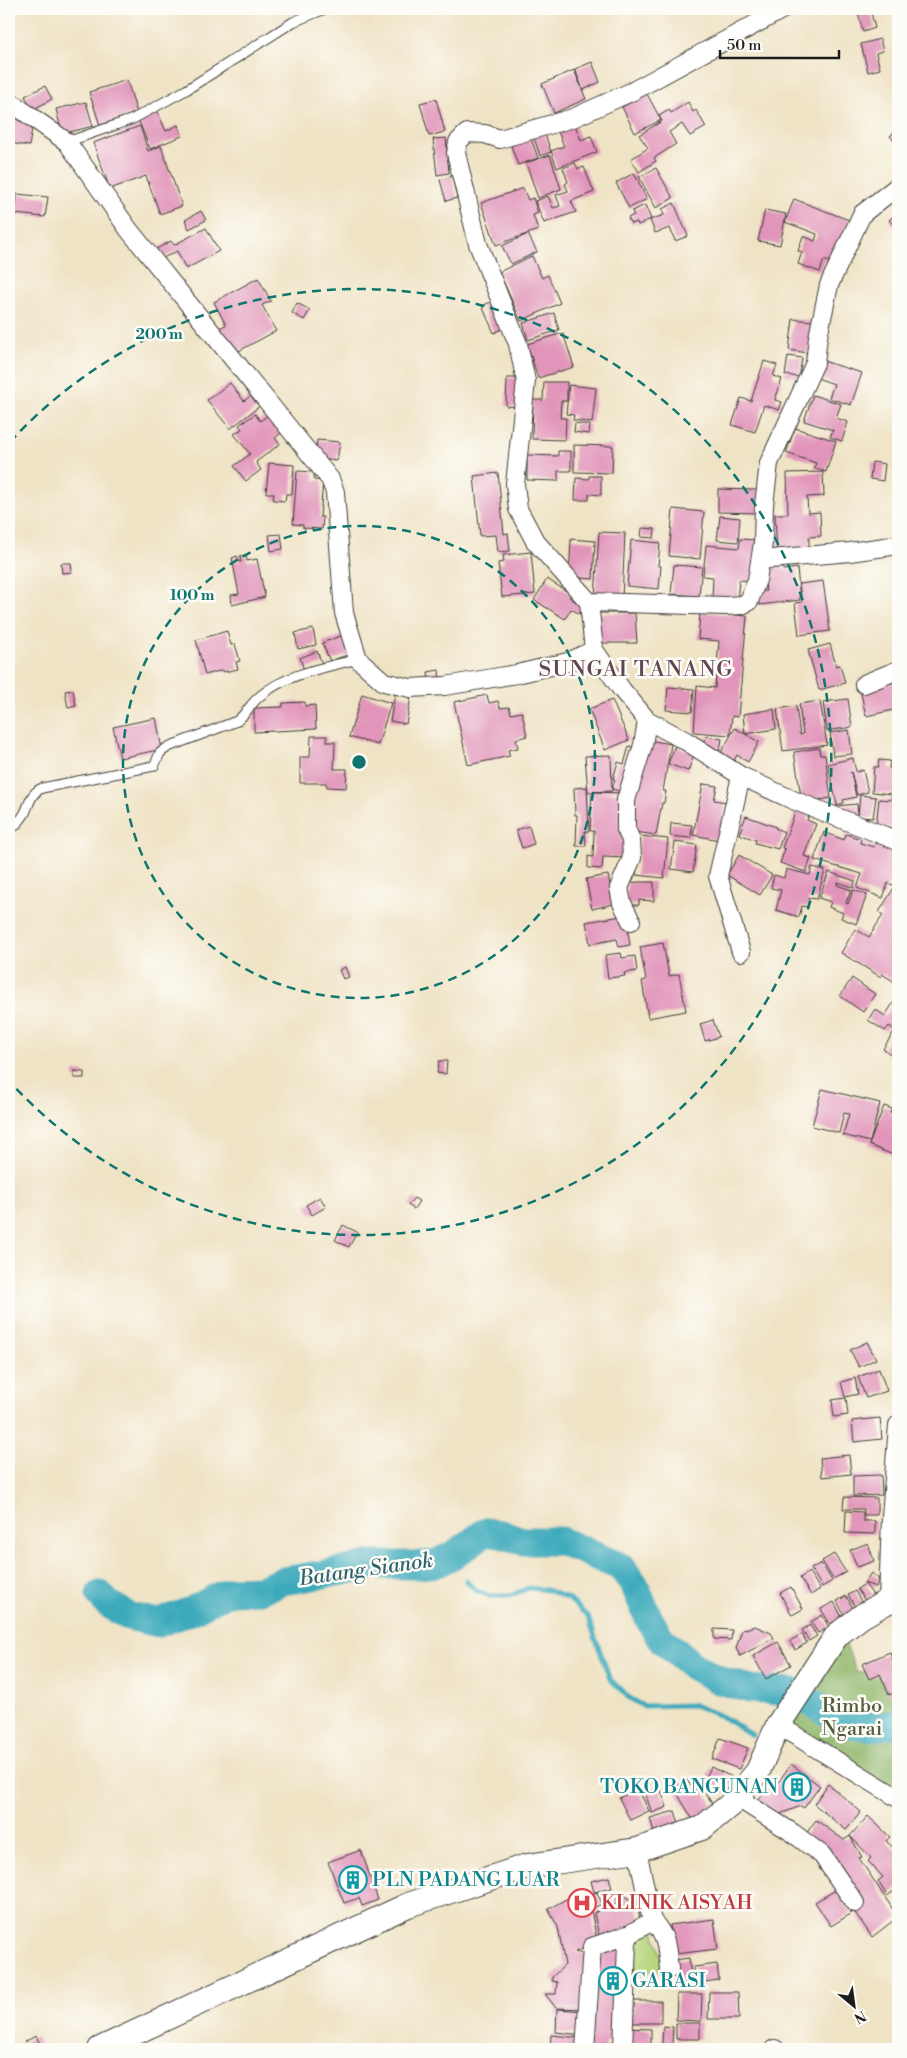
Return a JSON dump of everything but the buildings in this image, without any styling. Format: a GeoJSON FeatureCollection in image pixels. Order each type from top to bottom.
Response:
{"type":"FeatureCollection","features":[{"type":"Feature","properties":{"kind":"main road"},"geometry":{"type":"LineString","coordinates":[[100,2049],[408,1905],[527,1866],[637,1850],[702,1828],[730,1805],[758,1771],[778,1725],[837,1635],[862,1616],[893,1600]]}},
{"type":"Feature","properties":{"kind":"street"},"geometry":{"type":"LineString","coordinates":[[783,9],[633,91],[573,118],[500,139],[486,134],[467,134],[458,142],[456,153],[478,244],[518,344],[526,380],[515,484],[518,509],[535,541],[589,602],[594,650],[622,690],[647,720],[686,741],[741,776],[793,800],[898,841]]}},
{"type":"Feature","properties":{"kind":"street"},"geometry":{"type":"LineString","coordinates":[[9,101],[67,142],[129,230],[330,479],[335,492],[344,613],[358,659],[384,682],[410,688],[445,686],[517,674],[568,662],[594,650]]}},
{"type":"Feature","properties":{"kind":"street"},"geometry":{"type":"LineString","coordinates":[[589,602],[742,605],[749,601],[757,580],[763,543],[764,506],[769,463],[815,364],[818,336],[829,285],[862,214],[898,186]]}},
{"type":"Feature","properties":{"kind":"street"},"geometry":{"type":"LineString","coordinates":[[760,560],[850,552],[898,545]]}},
{"type":"Feature","properties":{"kind":"street"},"geometry":{"type":"LineString","coordinates":[[864,684],[898,670]]}},
{"type":"Feature","properties":{"kind":"street"},"geometry":{"type":"LineString","coordinates":[[631,921],[622,904],[619,888],[632,858],[631,840],[626,829],[626,800],[643,745],[647,720]]}},
{"type":"Feature","properties":{"kind":"street"},"geometry":{"type":"LineString","coordinates":[[741,776],[718,876],[741,952]]}},
{"type":"Feature","properties":{"kind":"street"},"geometry":{"type":"LineString","coordinates":[[893,1600],[891,1518],[898,1425]]}},
{"type":"Feature","properties":{"kind":"street"},"geometry":{"type":"LineString","coordinates":[[778,1725],[898,1798]]}},
{"type":"Feature","properties":{"kind":"street"},"geometry":{"type":"LineString","coordinates":[[736,1797],[793,1833],[822,1855],[855,1903]]}},
{"type":"Feature","properties":{"kind":"street"},"geometry":{"type":"LineString","coordinates":[[637,1850],[652,1921],[660,1929],[666,1940],[669,1969]]}},
{"type":"Feature","properties":{"kind":"street"},"geometry":{"type":"LineString","coordinates":[[585,2049],[592,1947],[630,1934],[652,1921]]}},
{"type":"Feature","properties":{"kind":"street"},"geometry":{"type":"LineString","coordinates":[[623,2049],[627,1942],[630,1934]]}},
{"type":"Feature","properties":{"kind":"lane"},"geometry":{"type":"LineString","coordinates":[[67,142],[132,119],[186,90],[293,22],[325,9]]}},
{"type":"Feature","properties":{"kind":"lane"},"geometry":{"type":"LineString","coordinates":[[9,831],[23,816],[30,798],[36,790],[154,766],[164,750],[237,721],[245,715],[259,696],[292,677],[358,659]]}},
{"type":"Feature","properties":{"kind":"green space","name":"Rimbo Ngarai"},"geometry":{"type":"Polygon","coordinates":[[[838,1624],[857,1673],[874,1668],[887,1689],[898,1685],[898,1807],[786,1740],[755,1754],[838,1624]]]}},
{"type":"Feature","properties":{"kind":"green space"},"geometry":{"type":"Polygon","coordinates":[[[654,1930],[665,1970],[632,1972],[633,1939],[654,1930]]]}},
{"type":"Feature","properties":{"kind":"waterway","name":"Batang Sianok"},"geometry":{"type":"LineString","coordinates":[[100,1595],[107,1603],[128,1616],[158,1623],[191,1611],[232,1591],[260,1590],[283,1581],[369,1565],[422,1565],[437,1563],[457,1553],[485,1532],[501,1534],[523,1541],[561,1541],[621,1567],[634,1584],[650,1621],[661,1639],[693,1666],[719,1680],[750,1689],[793,1692],[834,1716],[854,1725],[874,1727],[898,1723]]}},
{"type":"Feature","properties":{"kind":"waterway"},"geometry":{"type":"LineString","coordinates":[[466,1581],[477,1591],[490,1596],[509,1596],[529,1588],[547,1590],[569,1599],[588,1617],[610,1679],[628,1697],[643,1706],[694,1705],[721,1716],[752,1735]]}},
{"type":"Feature","properties":{"kind":"place","name":"TOKO BANGUNAN"},"geometry":{"type":"Point","coordinates":[797,1787]}},
{"type":"Feature","properties":{"kind":"place","name":"PLN PADANG LUAR"},"geometry":{"type":"Point","coordinates":[353,1880]}},
{"type":"Feature","properties":{"kind":"place","name":"KLINIK AISYAH"},"geometry":{"type":"Point","coordinates":[582,1903]}},
{"type":"Feature","properties":{"kind":"place","name":"GARASI"},"geometry":{"type":"Point","coordinates":[613,1981]}},
{"type":"Feature","properties":{"kind":"district","name":"SUNGAI TANANG"},"geometry":{"type":"Point","coordinates":[636,669]}}]}
